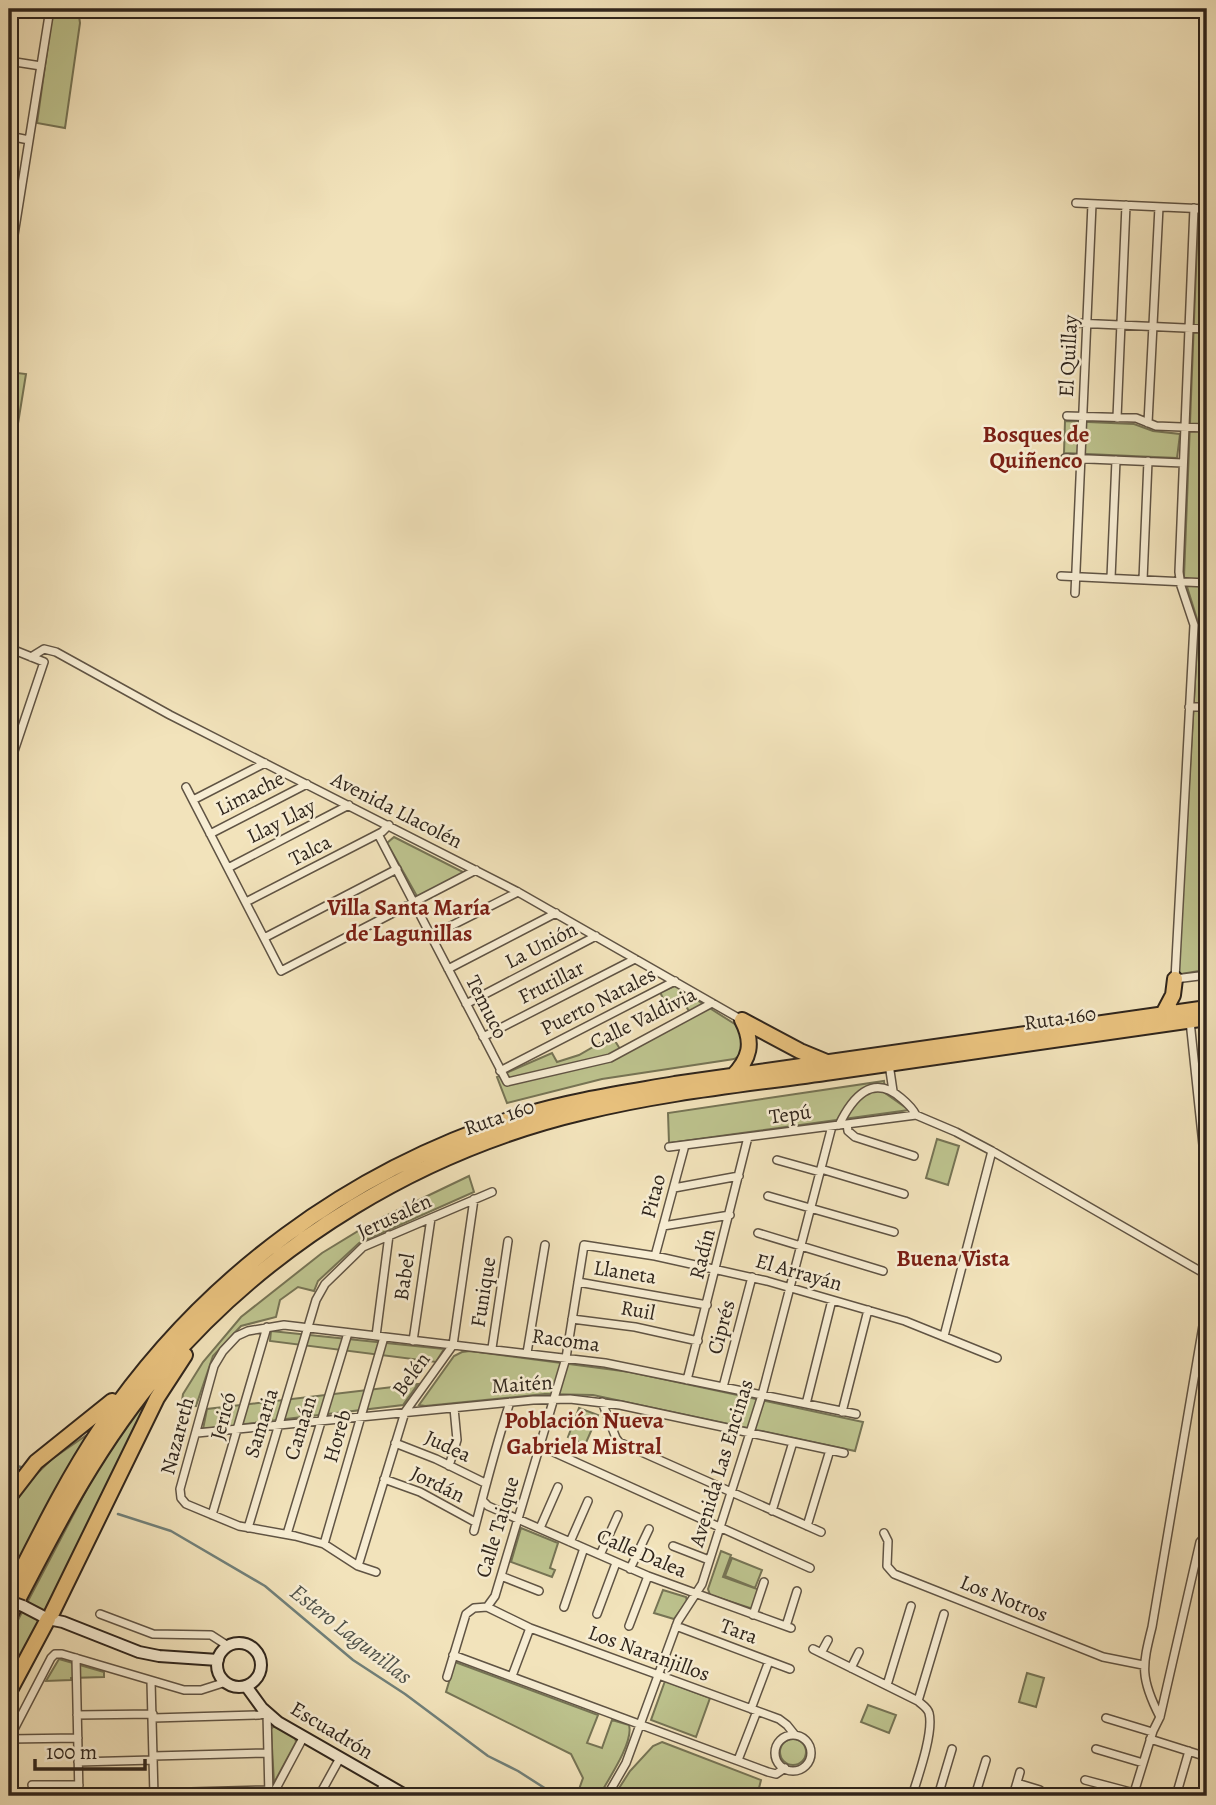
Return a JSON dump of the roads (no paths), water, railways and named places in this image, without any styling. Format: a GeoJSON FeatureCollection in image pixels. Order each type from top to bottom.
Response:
{"type":"FeatureCollection","features":[{"type":"Feature","properties":{"kind":"highway"},"geometry":{"type":"LineString","coordinates":[[1163,1014],[1172,995],[1175,979]]}},
{"type":"Feature","properties":{"kind":"highway","name":"Ruta 160"},"geometry":{"type":"LineString","coordinates":[[9,1595],[85,1454],[115,1408],[178,1330],[213,1295],[276,1242],[338,1200],[411,1159],[485,1129],[556,1107],[627,1092],[1207,1008]]}},
{"type":"Feature","properties":{"kind":"highway","name":"Ruta 160"},"geometry":{"type":"LineString","coordinates":[[9,1617],[62,1514],[111,1435],[174,1355],[230,1300],[293,1248],[360,1203],[415,1173],[499,1137],[561,1118],[634,1101],[1207,1018]]}},
{"type":"Feature","properties":{"kind":"highway"},"geometry":{"type":"LineString","coordinates":[[742,1020],[829,1063]]}},
{"type":"Feature","properties":{"kind":"highway"},"geometry":{"type":"LineString","coordinates":[[732,1077],[745,1062],[750,1049],[748,1033],[742,1020]]}},
{"type":"Feature","properties":{"kind":"highway"},"geometry":{"type":"LineString","coordinates":[[9,1692],[54,1618],[161,1391],[190,1349],[230,1300]]}},
{"type":"Feature","properties":{"kind":"highway"},"geometry":{"type":"LineString","coordinates":[[9,1497],[37,1462],[93,1418],[146,1368]]}},
{"type":"Feature","properties":{"kind":"street"},"geometry":{"type":"LineString","coordinates":[[9,266],[13,211],[29,139],[50,9]]}},
{"type":"Feature","properties":{"kind":"street"},"geometry":{"type":"LineString","coordinates":[[9,61],[41,66]]}},
{"type":"Feature","properties":{"kind":"street"},"geometry":{"type":"LineString","coordinates":[[9,136],[29,139]]}},
{"type":"Feature","properties":{"kind":"street"},"geometry":{"type":"LineString","coordinates":[[1076,203],[1207,209]]}},
{"type":"Feature","properties":{"kind":"street","name":"El Quillay"},"geometry":{"type":"LineString","coordinates":[[1075,593],[1092,204]]}},
{"type":"Feature","properties":{"kind":"street"},"geometry":{"type":"LineString","coordinates":[[1117,418],[1126,205]]}},
{"type":"Feature","properties":{"kind":"street"},"geometry":{"type":"LineString","coordinates":[[1148,424],[1159,207]]}},
{"type":"Feature","properties":{"kind":"street"},"geometry":{"type":"LineString","coordinates":[[1194,208],[1180,581],[1194,625],[1175,979],[1207,975],[1207,937]]}},
{"type":"Feature","properties":{"kind":"street"},"geometry":{"type":"LineString","coordinates":[[10,256],[21,258]]}},
{"type":"Feature","properties":{"kind":"street"},"geometry":{"type":"LineString","coordinates":[[1076,323],[1207,330]]}},
{"type":"Feature","properties":{"kind":"street"},"geometry":{"type":"LineString","coordinates":[[1067,416],[1136,418],[1156,426],[1207,428]]}},
{"type":"Feature","properties":{"kind":"street"},"geometry":{"type":"LineString","coordinates":[[1065,458],[1183,463]]}},
{"type":"Feature","properties":{"kind":"street"},"geometry":{"type":"LineString","coordinates":[[1111,578],[1116,460]]}},
{"type":"Feature","properties":{"kind":"street"},"geometry":{"type":"LineString","coordinates":[[1143,580],[1148,461]]}},
{"type":"Feature","properties":{"kind":"street"},"geometry":{"type":"LineString","coordinates":[[1061,576],[1207,583]]}},
{"type":"Feature","properties":{"kind":"street"},"geometry":{"type":"LineString","coordinates":[[9,648],[44,662],[11,750],[9,765]]}},
{"type":"Feature","properties":{"kind":"street","name":"Avenida Llacolén"},"geometry":{"type":"LineString","coordinates":[[32,657],[39,650],[52,650],[170,715],[518,892],[742,1020]]}},
{"type":"Feature","properties":{"kind":"street"},"geometry":{"type":"LineString","coordinates":[[1189,706],[1207,707]]}},
{"type":"Feature","properties":{"kind":"street"},"geometry":{"type":"LineString","coordinates":[[193,800],[265,763]]}},
{"type":"Feature","properties":{"kind":"street","name":"Limache"},"geometry":{"type":"LineString","coordinates":[[210,834],[307,784]]}},
{"type":"Feature","properties":{"kind":"street"},"geometry":{"type":"LineString","coordinates":[[186,787],[281,971],[476,870]]}},
{"type":"Feature","properties":{"kind":"street","name":"Llay Llay"},"geometry":{"type":"LineString","coordinates":[[228,867],[349,805]]}},
{"type":"Feature","properties":{"kind":"street","name":"Talca"},"geometry":{"type":"LineString","coordinates":[[246,902],[378,834],[389,825]]}},
{"type":"Feature","properties":{"kind":"street","name":"Temuco"},"geometry":{"type":"LineString","coordinates":[[378,834],[507,1082]]}},
{"type":"Feature","properties":{"kind":"street"},"geometry":{"type":"LineString","coordinates":[[264,938],[397,869]]}},
{"type":"Feature","properties":{"kind":"street"},"geometry":{"type":"LineString","coordinates":[[431,936],[518,892]]}},
{"type":"Feature","properties":{"kind":"street"},"geometry":{"type":"LineString","coordinates":[[448,969],[556,914]]}},
{"type":"Feature","properties":{"kind":"street","name":"La Unión"},"geometry":{"type":"LineString","coordinates":[[466,1004],[596,936]]}},
{"type":"Feature","properties":{"kind":"street","name":"Frutillar"},"geometry":{"type":"LineString","coordinates":[[483,1037],[635,958]]}},
{"type":"Feature","properties":{"kind":"street","name":"Puerto Natales"},"geometry":{"type":"LineString","coordinates":[[500,1070],[675,981]]}},
{"type":"Feature","properties":{"kind":"street","name":"Calle Valdivia"},"geometry":{"type":"LineString","coordinates":[[507,1082],[610,1058],[712,1003]]}},
{"type":"Feature","properties":{"kind":"street"},"geometry":{"type":"LineString","coordinates":[[1190,1021],[1207,1183]]}},
{"type":"Feature","properties":{"kind":"street"},"geometry":{"type":"LineString","coordinates":[[889,1064],[893,1091]]}},
{"type":"Feature","properties":{"kind":"street"},"geometry":{"type":"LineString","coordinates":[[914,1156],[855,1137],[839,1125],[849,1106],[863,1092],[877,1088],[893,1091],[916,1115],[992,1151],[1207,1275]]}},
{"type":"Feature","properties":{"kind":"street","name":"Tepú"},"geometry":{"type":"LineString","coordinates":[[669,1147],[916,1115]]}},
{"type":"Feature","properties":{"kind":"street","name":"Avenida Las Encinas"},"geometry":{"type":"LineString","coordinates":[[607,1796],[626,1763],[642,1724],[676,1626],[697,1595],[762,1395],[821,1171],[839,1125]]}},
{"type":"Feature","properties":{"kind":"street","name":"Radín"},"geometry":{"type":"LineString","coordinates":[[687,1380],[748,1137]]}},
{"type":"Feature","properties":{"kind":"street","name":"Pitao"},"geometry":{"type":"LineString","coordinates":[[655,1255],[685,1145]]}},
{"type":"Feature","properties":{"kind":"street"},"geometry":{"type":"LineString","coordinates":[[944,1336],[992,1151]]}},
{"type":"Feature","properties":{"kind":"street"},"geometry":{"type":"LineString","coordinates":[[778,1160],[904,1194]]}},
{"type":"Feature","properties":{"kind":"street"},"geometry":{"type":"LineString","coordinates":[[674,1188],[739,1176]]}},
{"type":"Feature","properties":{"kind":"street","name":"Jerusalén"},"geometry":{"type":"LineString","coordinates":[[308,1328],[317,1295],[363,1247],[492,1192]]}},
{"type":"Feature","properties":{"kind":"street"},"geometry":{"type":"LineString","coordinates":[[768,1196],[894,1232]]}},
{"type":"Feature","properties":{"kind":"street","name":"Belén"},"geometry":{"type":"LineString","coordinates":[[358,1566],[405,1412],[453,1345],[474,1199]]}},
{"type":"Feature","properties":{"kind":"street"},"geometry":{"type":"LineString","coordinates":[[663,1226],[730,1215]]}},
{"type":"Feature","properties":{"kind":"street","name":"Babel"},"geometry":{"type":"LineString","coordinates":[[413,1341],[431,1218]]}},
{"type":"Feature","properties":{"kind":"street"},"geometry":{"type":"LineString","coordinates":[[758,1233],[883,1271]]}},
{"type":"Feature","properties":{"kind":"street","name":"Horeb"},"geometry":{"type":"LineString","coordinates":[[324,1544],[361,1417],[380,1337],[390,1236]]}},
{"type":"Feature","properties":{"kind":"street","name":"Funique"},"geometry":{"type":"LineString","coordinates":[[492,1348],[508,1241]]}},
{"type":"Feature","properties":{"kind":"street"},"geometry":{"type":"LineString","coordinates":[[527,1353],[545,1245]]}},
{"type":"Feature","properties":{"kind":"street","name":"El Arrayán"},"geometry":{"type":"LineString","coordinates":[[584,1245],[655,1255],[752,1277],[905,1321],[997,1359]]}},
{"type":"Feature","properties":{"kind":"street","name":"Calle Taique"},"geometry":{"type":"LineString","coordinates":[[447,1676],[467,1612],[474,1608],[487,1608],[494,1600],[566,1358],[584,1245]]}},
{"type":"Feature","properties":{"kind":"street","name":"Ciprés"},"geometry":{"type":"LineString","coordinates":[[723,1387],[752,1277]]}},
{"type":"Feature","properties":{"kind":"street","name":"Llaneta"},"geometry":{"type":"LineString","coordinates":[[578,1282],[707,1305]]}},
{"type":"Feature","properties":{"kind":"street"},"geometry":{"type":"LineString","coordinates":[[806,1404],[832,1300]]}},
{"type":"Feature","properties":{"kind":"street"},"geometry":{"type":"LineString","coordinates":[[1160,1717],[1150,1699],[1143,1665],[1152,1627],[1207,1302]]}},
{"type":"Feature","properties":{"kind":"street"},"geometry":{"type":"LineString","coordinates":[[842,1412],[868,1310]]}},
{"type":"Feature","properties":{"kind":"street","name":"Ruil"},"geometry":{"type":"LineString","coordinates":[[572,1319],[635,1327],[698,1341]]}},
{"type":"Feature","properties":{"kind":"street","name":"Racoma"},"geometry":{"type":"LineString","coordinates":[[267,1327],[284,1325],[566,1358],[856,1415]]}},
{"type":"Feature","properties":{"kind":"street","name":"Jericó"},"geometry":{"type":"LineString","coordinates":[[212,1515],[267,1327]]}},
{"type":"Feature","properties":{"kind":"street","name":"Nazareth"},"geometry":{"type":"LineString","coordinates":[[267,1327],[237,1336],[219,1356],[180,1495],[186,1504],[248,1528],[287,1534],[324,1544],[358,1566],[376,1572]]}},
{"type":"Feature","properties":{"kind":"street","name":"Samaria"},"geometry":{"type":"LineString","coordinates":[[248,1528],[308,1328]]}},
{"type":"Feature","properties":{"kind":"street","name":"Canaán"},"geometry":{"type":"LineString","coordinates":[[287,1534],[348,1333]]}},
{"type":"Feature","properties":{"kind":"street","name":"Maitén"},"geometry":{"type":"LineString","coordinates":[[197,1433],[555,1399],[602,1402],[844,1453]]}},
{"type":"Feature","properties":{"kind":"street"},"geometry":{"type":"LineString","coordinates":[[483,1501],[485,1483],[510,1402]]}},
{"type":"Feature","properties":{"kind":"street"},"geometry":{"type":"LineString","coordinates":[[602,1402],[620,1442],[821,1532]]}},
{"type":"Feature","properties":{"kind":"street"},"geometry":{"type":"LineString","coordinates":[[449,1466],[457,1440],[454,1408]]}},
{"type":"Feature","properties":{"kind":"street"},"geometry":{"type":"LineString","coordinates":[[772,1511],[793,1442]]}},
{"type":"Feature","properties":{"kind":"street","name":"Judea"},"geometry":{"type":"LineString","coordinates":[[395,1443],[485,1483]]}},
{"type":"Feature","properties":{"kind":"street"},"geometry":{"type":"LineString","coordinates":[[540,1446],[810,1568]]}},
{"type":"Feature","properties":{"kind":"street"},"geometry":{"type":"LineString","coordinates":[[807,1526],[830,1450]]}},
{"type":"Feature","properties":{"kind":"street","name":"Jordán"},"geometry":{"type":"LineString","coordinates":[[384,1479],[420,1492],[474,1527],[483,1501]]}},
{"type":"Feature","properties":{"kind":"street"},"geometry":{"type":"LineString","coordinates":[[540,1528],[558,1487]]}},
{"type":"Feature","properties":{"kind":"street","name":"Calle Dalea"},"geometry":{"type":"LineString","coordinates":[[483,1501],[488,1506],[616,1563],[789,1627],[797,1591]]}},
{"type":"Feature","properties":{"kind":"street"},"geometry":{"type":"LineString","coordinates":[[570,1542],[588,1501]]}},
{"type":"Feature","properties":{"kind":"street"},"geometry":{"type":"LineString","coordinates":[[600,1555],[618,1515]]}},
{"type":"Feature","properties":{"kind":"street"},"geometry":{"type":"LineString","coordinates":[[631,1569],[649,1529]]}},
{"type":"Feature","properties":{"kind":"street","name":"Los Notros"},"geometry":{"type":"LineString","coordinates":[[884,1533],[888,1541],[887,1566],[894,1574],[1103,1657],[1143,1665]]}},
{"type":"Feature","properties":{"kind":"street"},"geometry":{"type":"LineString","coordinates":[[1086,1780],[1133,1795],[1151,1736],[1160,1717],[1200,1542],[1206,1535]]}},
{"type":"Feature","properties":{"kind":"street"},"geometry":{"type":"LineString","coordinates":[[673,1546],[709,1560]]}},
{"type":"Feature","properties":{"kind":"street"},"geometry":{"type":"LineString","coordinates":[[564,1607],[584,1548]]}},
{"type":"Feature","properties":{"kind":"street"},"geometry":{"type":"LineString","coordinates":[[597,1614],[616,1563]]}},
{"type":"Feature","properties":{"kind":"street"},"geometry":{"type":"LineString","coordinates":[[501,1576],[539,1591]]}},
{"type":"Feature","properties":{"kind":"street"},"geometry":{"type":"LineString","coordinates":[[629,1626],[648,1576]]}},
{"type":"Feature","properties":{"kind":"street"},"geometry":{"type":"LineString","coordinates":[[753,1615],[764,1582]]}},
{"type":"Feature","properties":{"kind":"street"},"geometry":{"type":"LineString","coordinates":[[9,1601],[149,1654],[218,1660]]}},
{"type":"Feature","properties":{"kind":"street"},"geometry":{"type":"LineString","coordinates":[[887,1685],[911,1606]]}},
{"type":"Feature","properties":{"kind":"street","name":"Los Naranjillos"},"geometry":{"type":"LineString","coordinates":[[487,1608],[530,1628],[779,1719],[795,1735]]}},
{"type":"Feature","properties":{"kind":"street"},"geometry":{"type":"LineString","coordinates":[[100,1614],[153,1634],[211,1634],[228,1646]]}},
{"type":"Feature","properties":{"kind":"street"},"geometry":{"type":"LineString","coordinates":[[918,1701],[944,1614]]}},
{"type":"Feature","properties":{"kind":"street","name":"Tara"},"geometry":{"type":"LineString","coordinates":[[676,1626],[790,1669]]}},
{"type":"Feature","properties":{"kind":"street"},"geometry":{"type":"LineString","coordinates":[[512,1676],[530,1628]]}},
{"type":"Feature","properties":{"kind":"street"},"geometry":{"type":"LineString","coordinates":[[828,1640],[817,1651],[927,1708],[930,1716],[923,1760],[912,1796]]}},
{"type":"Feature","properties":{"kind":"street"},"geometry":{"type":"LineString","coordinates":[[248,1644],[260,1657],[259,1674],[246,1686],[235,1686],[226,1682],[219,1672],[218,1660],[228,1646],[248,1644]]}},
{"type":"Feature","properties":{"kind":"street"},"geometry":{"type":"LineString","coordinates":[[851,1668],[859,1652]]}},
{"type":"Feature","properties":{"kind":"street"},"geometry":{"type":"LineString","coordinates":[[10,1796],[9,1739],[55,1654],[196,1691],[226,1682]]}},
{"type":"Feature","properties":{"kind":"street"},"geometry":{"type":"LineString","coordinates":[[453,1655],[772,1773],[780,1773],[785,1768]]}},
{"type":"Feature","properties":{"kind":"street"},"geometry":{"type":"LineString","coordinates":[[76,1658],[79,1796]]}},
{"type":"Feature","properties":{"kind":"street"},"geometry":{"type":"LineString","coordinates":[[738,1760],[769,1661]]}},
{"type":"Feature","properties":{"kind":"street"},"geometry":{"type":"LineString","coordinates":[[151,1681],[154,1795],[270,1794]]}},
{"type":"Feature","properties":{"kind":"street","name":"Escuadrón"},"geometry":{"type":"LineString","coordinates":[[246,1686],[267,1713],[303,1738],[407,1796]]}},
{"type":"Feature","properties":{"kind":"street"},"geometry":{"type":"LineString","coordinates":[[77,1715],[267,1713],[270,1794]]}},
{"type":"Feature","properties":{"kind":"street"},"geometry":{"type":"LineString","coordinates":[[1107,1718],[1207,1756]]}},
{"type":"Feature","properties":{"kind":"street"},"geometry":{"type":"LineString","coordinates":[[795,1735],[807,1742],[811,1756],[803,1768],[785,1768],[776,1757],[776,1748],[782,1740],[795,1735]]}},
{"type":"Feature","properties":{"kind":"street"},"geometry":{"type":"LineString","coordinates":[[9,1739],[78,1738]]}},
{"type":"Feature","properties":{"kind":"street"},"geometry":{"type":"LineString","coordinates":[[270,1794],[303,1738]]}},
{"type":"Feature","properties":{"kind":"street"},"geometry":{"type":"LineString","coordinates":[[938,1796],[952,1749]]}},
{"type":"Feature","properties":{"kind":"street"},"geometry":{"type":"LineString","coordinates":[[1096,1749],[1143,1763]]}},
{"type":"Feature","properties":{"kind":"street"},"geometry":{"type":"LineString","coordinates":[[1176,1796],[1189,1751]]}},
{"type":"Feature","properties":{"kind":"street"},"geometry":{"type":"LineString","coordinates":[[78,1762],[267,1753]]}},
{"type":"Feature","properties":{"kind":"street"},"geometry":{"type":"LineString","coordinates":[[318,1796],[340,1758]]}},
{"type":"Feature","properties":{"kind":"street"},"geometry":{"type":"LineString","coordinates":[[975,1796],[986,1760]]}},
{"type":"Feature","properties":{"kind":"street"},"geometry":{"type":"LineString","coordinates":[[1013,1796],[1020,1772]]}},
{"type":"Feature","properties":{"kind":"street"},"geometry":{"type":"LineString","coordinates":[[377,1796],[384,1783]]}},
{"type":"Feature","properties":{"kind":"street"},"geometry":{"type":"LineString","coordinates":[[1017,1783],[1041,1790]]}},
{"type":"Feature","properties":{"kind":"street"},"geometry":{"type":"LineString","coordinates":[[32,1785],[79,1784]]}},
{"type":"Feature","properties":{"kind":"waterway","name":"Estero Lagunillas"},"geometry":{"type":"LineString","coordinates":[[9,1464],[21,1467]]}},
{"type":"Feature","properties":{"kind":"waterway","name":"Estero Lagunillas"},"geometry":{"type":"LineString","coordinates":[[118,1514],[171,1531],[265,1586],[353,1660],[405,1694],[488,1756],[557,1796]]}},
{"type":"Feature","properties":{"kind":"district","name":"Bosques de Quiñenco"},"geometry":{"type":"Point","coordinates":[1036,447]}},
{"type":"Feature","properties":{"kind":"district","name":"Villa Santa María de Lagunillas"},"geometry":{"type":"Point","coordinates":[409,920]}},
{"type":"Feature","properties":{"kind":"district","name":"Buena Vista"},"geometry":{"type":"Point","coordinates":[953,1258]}},
{"type":"Feature","properties":{"kind":"district","name":"Población Nueva Gabriela Mistral"},"geometry":{"type":"Point","coordinates":[584,1433]}}]}
